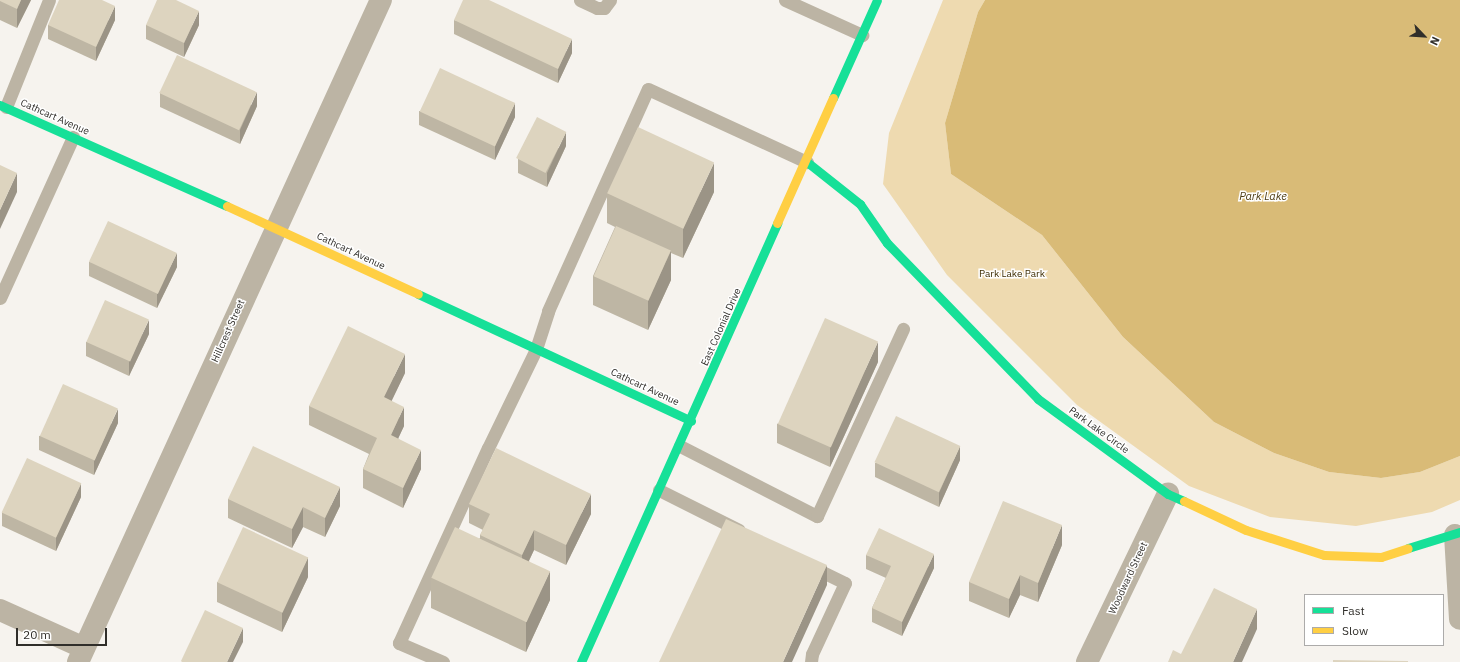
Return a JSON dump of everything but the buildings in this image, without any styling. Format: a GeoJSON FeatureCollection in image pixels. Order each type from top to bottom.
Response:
{"type":"FeatureCollection","features":[{"type":"Feature","properties":{"kind":"main road","name":"East Colonial Drive"},"geometry":{"type":"LineString","coordinates":[[581,662],[680,446],[878,0]]}},
{"type":"Feature","properties":{"kind":"main road","name":"Cathcart Avenue"},"geometry":{"type":"LineString","coordinates":[[3,106],[275,228],[691,421]]}},
{"type":"Feature","properties":{"kind":"main road","name":"Park Lake Circle"},"geometry":{"type":"LineString","coordinates":[[807,162],[860,204],[887,242],[1038,399],[1168,494],[1246,530],[1324,555],[1382,557],[1457,534]]}},
{"type":"Feature","properties":{"kind":"street","name":"Hillcrest Street"},"geometry":{"type":"LineString","coordinates":[[81,655],[275,228],[381,0]]}},
{"type":"Feature","properties":{"kind":"street","name":"Woodward Street"},"geometry":{"type":"LineString","coordinates":[[1087,662],[1168,494]]}},
{"type":"Feature","properties":{"kind":"street"},"geometry":{"type":"LineString","coordinates":[[1457,534],[1460,619]]}},
{"type":"Feature","properties":{"kind":"street"},"geometry":{"type":"LineString","coordinates":[[0,610],[81,655]]}},
{"type":"Feature","properties":{"kind":"lane"},"geometry":{"type":"LineString","coordinates":[[3,106],[49,0]]}},
{"type":"Feature","properties":{"kind":"lane"},"geometry":{"type":"LineString","coordinates":[[580,0],[597,8],[604,8],[610,0]]}},
{"type":"Feature","properties":{"kind":"lane"},"geometry":{"type":"LineString","coordinates":[[785,0],[862,35]]}},
{"type":"Feature","properties":{"kind":"lane"},"geometry":{"type":"LineString","coordinates":[[443,662],[399,643],[488,448],[536,349],[548,311],[648,89],[807,162]]}},
{"type":"Feature","properties":{"kind":"lane"},"geometry":{"type":"LineString","coordinates":[[0,298],[73,137]]}},
{"type":"Feature","properties":{"kind":"lane"},"geometry":{"type":"LineString","coordinates":[[680,446],[818,516],[903,329]]}},
{"type":"Feature","properties":{"kind":"lane"},"geometry":{"type":"LineString","coordinates":[[488,448],[502,454]]}},
{"type":"Feature","properties":{"kind":"lane"},"geometry":{"type":"LineString","coordinates":[[659,490],[752,537]]}},
{"type":"Feature","properties":{"kind":"lane"},"geometry":{"type":"LineString","coordinates":[[802,562],[844,583],[812,654],[811,662]]}},
{"type":"Feature","properties":{"kind":"green space","name":"Park Lake Park"},"geometry":{"type":"Polygon","coordinates":[[[943,0],[985,0],[978,12],[945,123],[951,174],[1042,235],[1123,337],[1214,422],[1274,453],[1329,472],[1381,478],[1420,472],[1460,456],[1460,500],[1432,512],[1356,526],[1270,517],[1189,486],[1077,405],[947,275],[883,184],[889,133],[943,0]]]}},
{"type":"Feature","properties":{"kind":"water","name":"Park Lake"},"geometry":{"type":"Polygon","coordinates":[[[985,0],[1460,0],[1460,456],[1420,472],[1381,478],[1329,472],[1274,453],[1214,422],[1123,337],[1042,235],[951,174],[945,123],[978,12],[985,0]]]}},
{"type":"Feature","properties":{"kind":"traffic: fast"},"geometry":{"type":"LineString","coordinates":[[833,98],[877,0]]}},
{"type":"Feature","properties":{"kind":"traffic: fast"},"geometry":{"type":"LineString","coordinates":[[0,105],[227,206]]}},
{"type":"Feature","properties":{"kind":"traffic: fast"},"geometry":{"type":"LineString","coordinates":[[807,162],[860,204],[887,243],[1038,399],[1168,494],[1184,501]]}},
{"type":"Feature","properties":{"kind":"traffic: fast"},"geometry":{"type":"LineString","coordinates":[[581,662],[777,223]]}},
{"type":"Feature","properties":{"kind":"traffic: fast"},"geometry":{"type":"LineString","coordinates":[[418,294],[691,421]]}},
{"type":"Feature","properties":{"kind":"traffic: fast"},"geometry":{"type":"LineString","coordinates":[[1408,548],[1460,532]]}},
{"type":"Feature","properties":{"kind":"traffic: slow"},"geometry":{"type":"LineString","coordinates":[[777,223],[833,98]]}},
{"type":"Feature","properties":{"kind":"traffic: slow"},"geometry":{"type":"LineString","coordinates":[[227,206],[418,294]]}},
{"type":"Feature","properties":{"kind":"traffic: slow"},"geometry":{"type":"LineString","coordinates":[[1184,501],[1246,530],[1324,555],[1381,557],[1408,548]]}}]}
